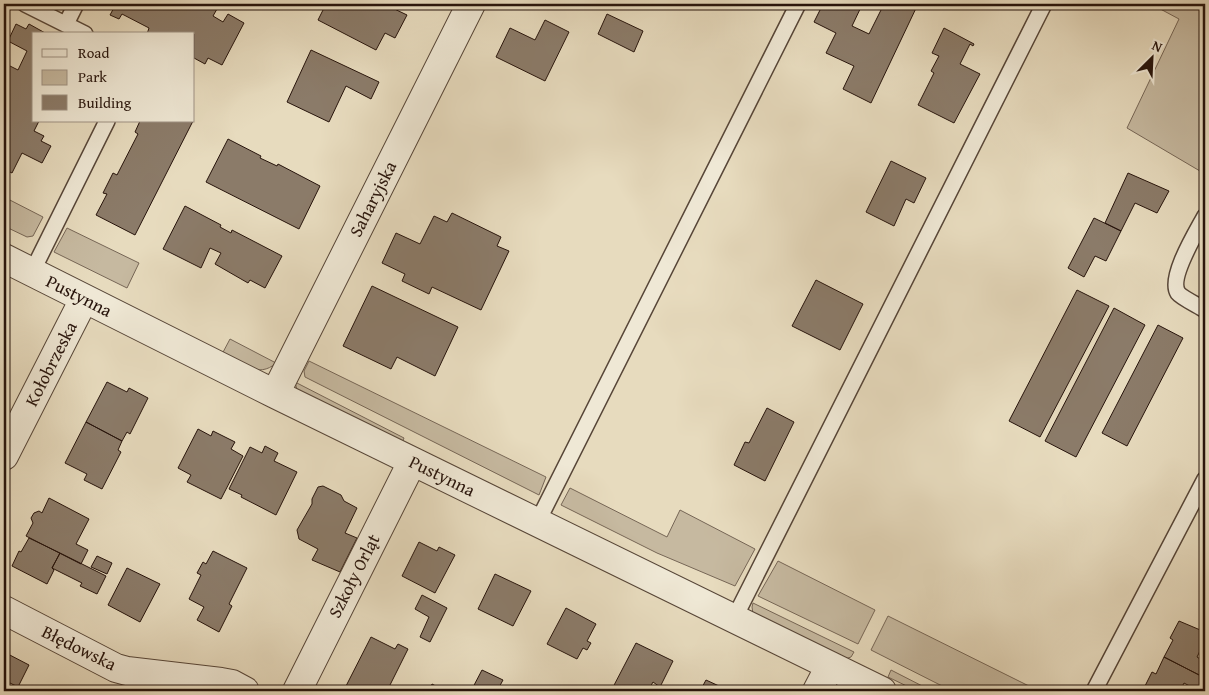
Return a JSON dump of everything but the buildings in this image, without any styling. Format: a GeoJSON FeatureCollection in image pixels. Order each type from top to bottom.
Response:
{"type":"FeatureCollection","features":[{"type":"Feature","properties":{"kind":"street","name":"Saharyjska"},"geometry":{"type":"LineString","coordinates":[[275,394],[471,4]]}},
{"type":"Feature","properties":{"kind":"street","name":"Pustynna"},"geometry":{"type":"LineString","coordinates":[[4,258],[412,462],[882,691]]}},
{"type":"Feature","properties":{"kind":"street","name":"Kołobrzeska"},"geometry":{"type":"LineString","coordinates":[[4,456],[84,299]]}},
{"type":"Feature","properties":{"kind":"street","name":"Szkoły Orląt"},"geometry":{"type":"LineString","coordinates":[[297,691],[412,462]]}},
{"type":"Feature","properties":{"kind":"street","name":"Błędowska"},"geometry":{"type":"LineString","coordinates":[[4,610],[116,668],[127,671],[221,682],[232,684],[245,691]]}},
{"type":"Feature","properties":{"kind":"street"},"geometry":{"type":"LineString","coordinates":[[817,691],[830,666]]}},
{"type":"Feature","properties":{"kind":"lane"},"geometry":{"type":"LineString","coordinates":[[26,4],[81,32]]}},
{"type":"Feature","properties":{"kind":"lane"},"geometry":{"type":"LineString","coordinates":[[66,24],[76,4]]}},
{"type":"Feature","properties":{"kind":"lane"},"geometry":{"type":"LineString","coordinates":[[538,523],[798,4]]}},
{"type":"Feature","properties":{"kind":"lane"},"geometry":{"type":"LineString","coordinates":[[734,620],[1044,4]]}},
{"type":"Feature","properties":{"kind":"lane"},"geometry":{"type":"LineString","coordinates":[[32,272],[107,122]]}},
{"type":"Feature","properties":{"kind":"lane"},"geometry":{"type":"LineString","coordinates":[[1205,216],[1182,260],[1175,282],[1179,293],[1205,310]]}},
{"type":"Feature","properties":{"kind":"lane"},"geometry":{"type":"LineString","coordinates":[[1094,691],[1205,479]]}},
{"type":"Feature","properties":{"kind":"green space"},"geometry":{"type":"Polygon","coordinates":[[[1151,4],[1205,4],[1205,174],[1127,128],[1179,19],[1151,4]]]}},
{"type":"Feature","properties":{"kind":"green space"},"geometry":{"type":"Polygon","coordinates":[[[4,197],[43,217],[33,236],[27,237],[4,226],[4,197]]]}},
{"type":"Feature","properties":{"kind":"green space"},"geometry":{"type":"Polygon","coordinates":[[[67,228],[139,263],[127,288],[54,252],[67,228]]]}},
{"type":"Feature","properties":{"kind":"green space"},"geometry":{"type":"Polygon","coordinates":[[[230,339],[276,363],[269,368],[256,370],[221,356],[230,339]]]}},
{"type":"Feature","properties":{"kind":"green space"},"geometry":{"type":"Polygon","coordinates":[[[309,361],[546,477],[539,495],[305,377],[304,371],[309,361]]]}},
{"type":"Feature","properties":{"kind":"green space"},"geometry":{"type":"Polygon","coordinates":[[[295,382],[404,438],[401,445],[304,397],[297,390],[295,382]]]}},
{"type":"Feature","properties":{"kind":"green space"},"geometry":{"type":"Polygon","coordinates":[[[570,488],[667,537],[680,510],[755,549],[735,586],[657,553],[561,505],[570,488]]]}},
{"type":"Feature","properties":{"kind":"green space"},"geometry":{"type":"Polygon","coordinates":[[[778,561],[875,610],[858,644],[758,596],[778,561]]]}},
{"type":"Feature","properties":{"kind":"green space"},"geometry":{"type":"Polygon","coordinates":[[[753,603],[854,652],[851,657],[845,659],[753,614],[753,603]]]}},
{"type":"Feature","properties":{"kind":"green space"},"geometry":{"type":"Polygon","coordinates":[[[888,616],[1039,691],[952,691],[871,650],[888,616]]]}},
{"type":"Feature","properties":{"kind":"green space"},"geometry":{"type":"Polygon","coordinates":[[[891,670],[932,691],[917,691],[888,677],[891,670]]]}}]}
